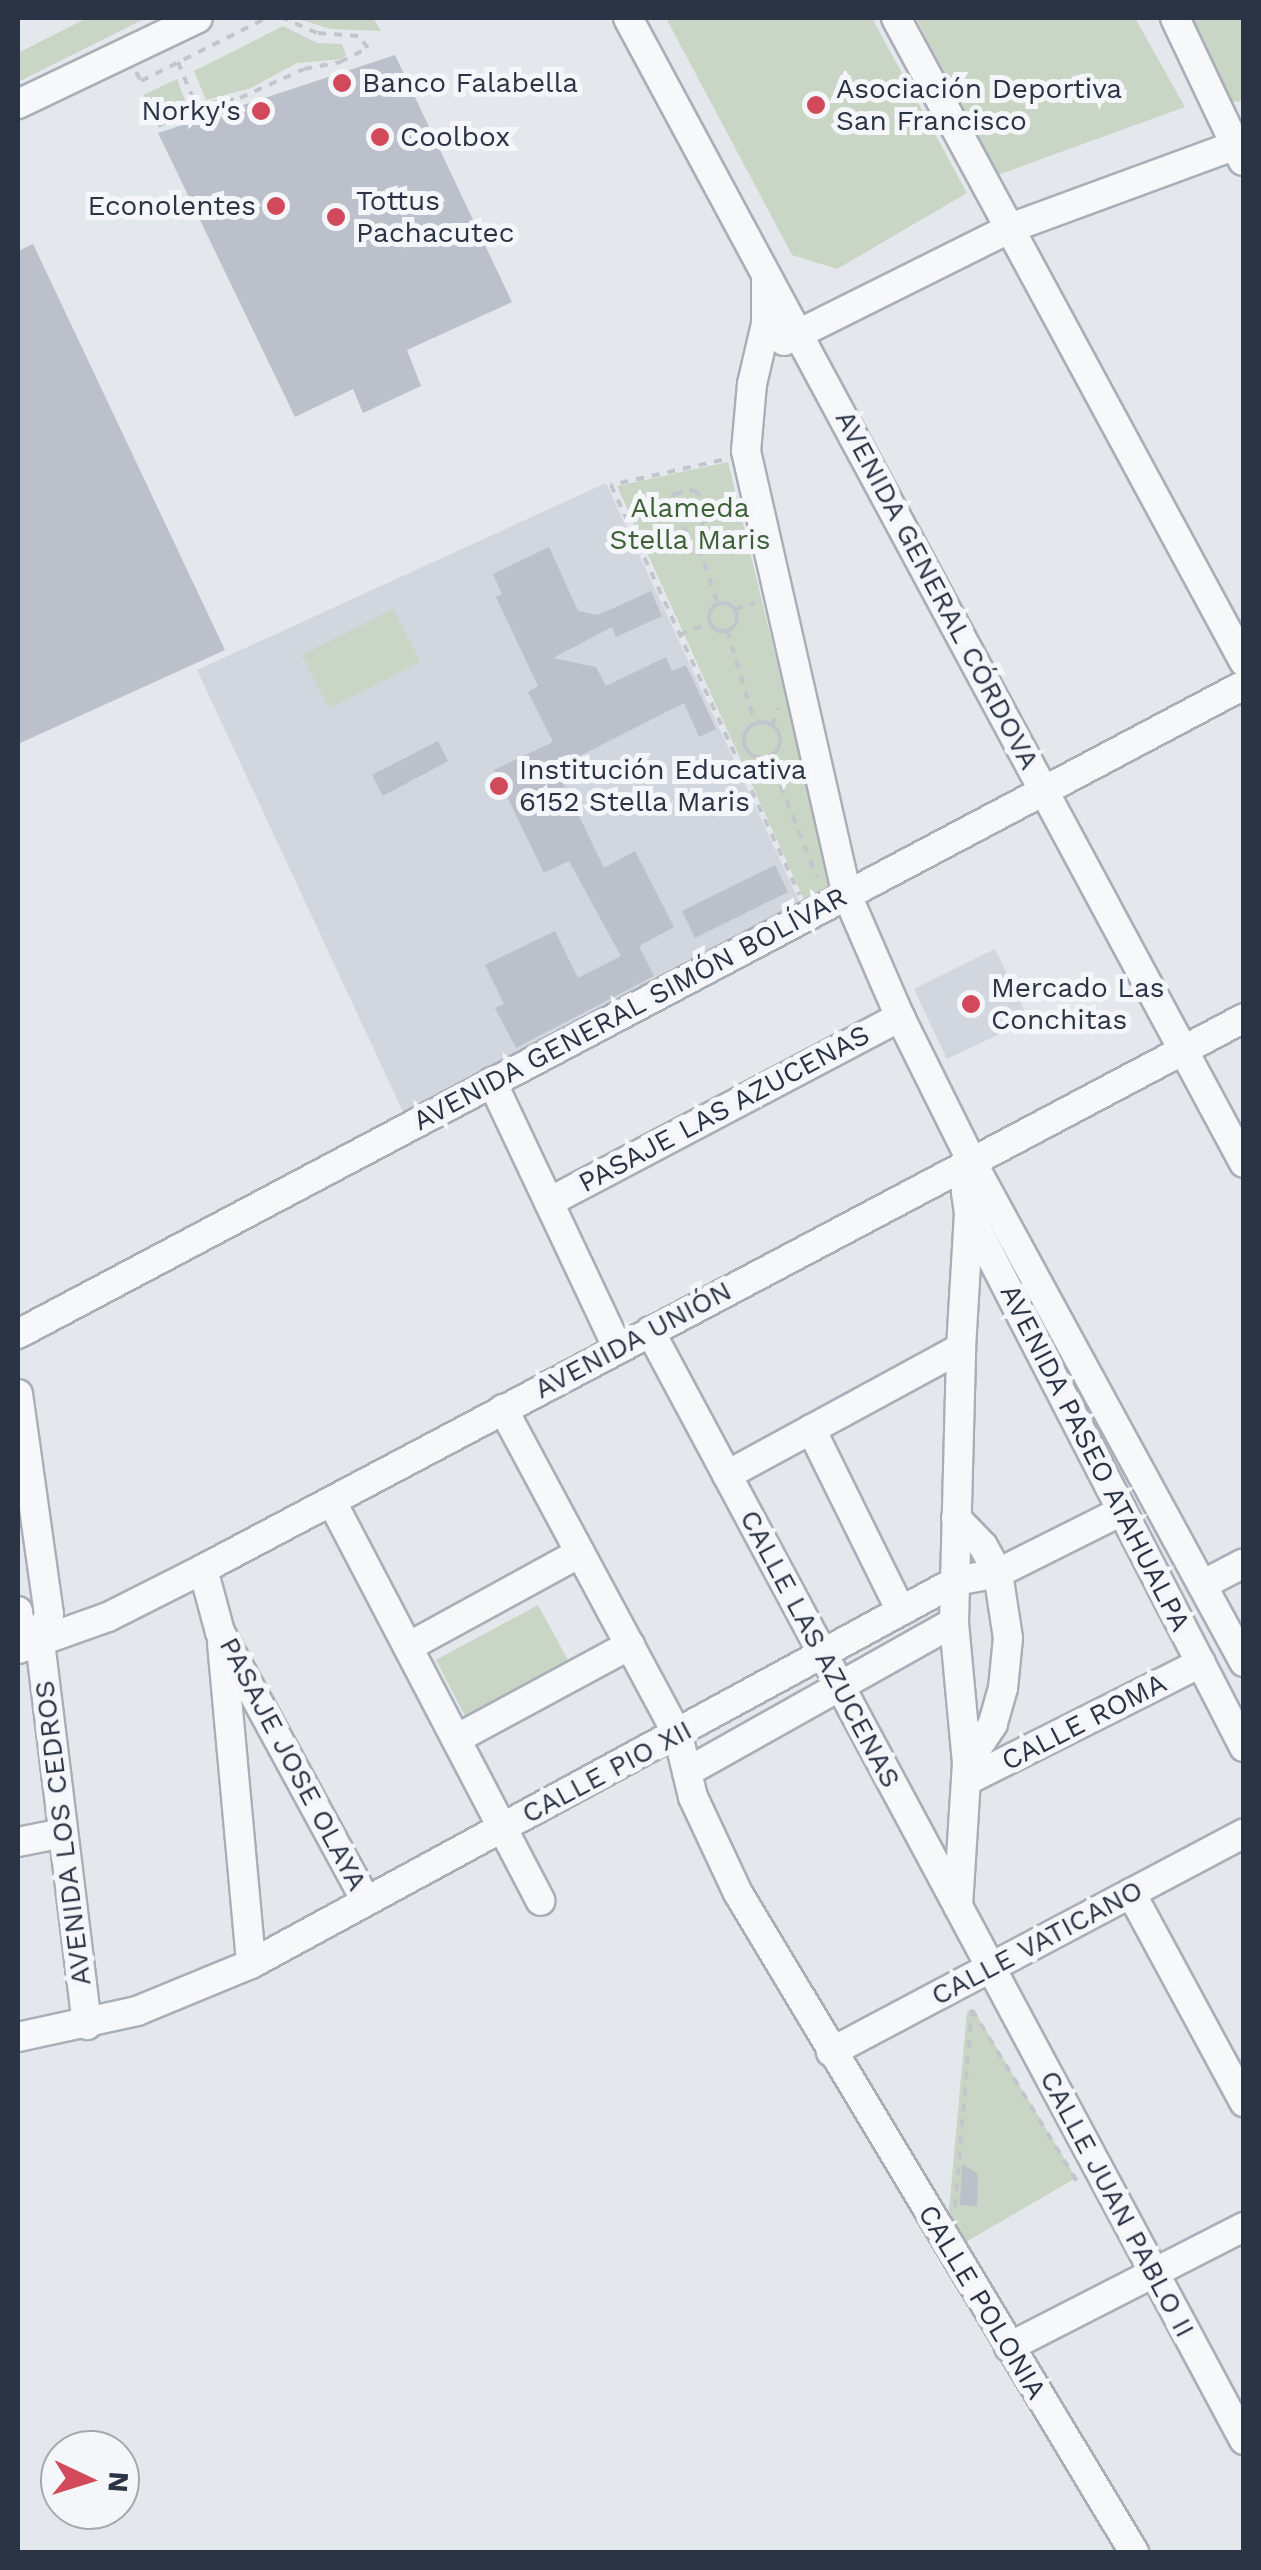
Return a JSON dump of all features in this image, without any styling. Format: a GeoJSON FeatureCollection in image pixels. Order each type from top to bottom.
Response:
{"type":"FeatureCollection","features":[{"type":"Feature","properties":{"kind":"street"},"geometry":{"type":"LineString","coordinates":[[18,104],[198,18]]}},
{"type":"Feature","properties":{"kind":"street","name":"AVENIDA GENERAL CÓRDOVA"},"geometry":{"type":"LineString","coordinates":[[628,18],[1244,1163]]}},
{"type":"Feature","properties":{"kind":"street"},"geometry":{"type":"LineString","coordinates":[[896,18],[1244,662]]}},
{"type":"Feature","properties":{"kind":"street"},"geometry":{"type":"LineString","coordinates":[[760,352],[1012,227],[1240,149],[1175,18]]}},
{"type":"Feature","properties":{"kind":"street","name":"AVENIDA PASEO ATAHUALPA"},"geometry":{"type":"LineString","coordinates":[[766,276],[768,308],[752,384],[746,452],[847,895],[900,1018],[974,1164],[1244,1662]]}},
{"type":"Feature","properties":{"kind":"street","name":"AVENIDA GENERAL SIMÓN BOLÍVAR"},"geometry":{"type":"LineString","coordinates":[[18,1334],[1244,685]]}},
{"type":"Feature","properties":{"kind":"street","name":"PASAJE LAS AZUCENAS"},"geometry":{"type":"LineString","coordinates":[[549,1202],[900,1018]]}},
{"type":"Feature","properties":{"kind":"street","name":"AVENIDA UNIÓN"},"geometry":{"type":"LineString","coordinates":[[29,1645],[108,1617],[203,1570],[1244,1018]]}},
{"type":"Feature","properties":{"kind":"street"},"geometry":{"type":"LineString","coordinates":[[492,1082],[618,1348]]}},
{"type":"Feature","properties":{"kind":"street"},"geometry":{"type":"LineString","coordinates":[[958,1906],[967,1772],[954,1622],[956,1518],[960,1348],[969,1214],[966,1192],[974,1164]]}},
{"type":"Feature","properties":{"kind":"street","name":"AVENIDA PASEO ATAHUALPA"},"geometry":{"type":"LineString","coordinates":[[969,1214],[1244,1747]]}},
{"type":"Feature","properties":{"kind":"street","name":"CALLE LAS AZUCENAS"},"geometry":{"type":"LineString","coordinates":[[650,1331],[990,1968]]}},
{"type":"Feature","properties":{"kind":"street"},"geometry":{"type":"LineString","coordinates":[[727,1475],[960,1348]]}},
{"type":"Feature","properties":{"kind":"street","name":"AVENIDA LOS CEDROS"},"geometry":{"type":"LineString","coordinates":[[18,1394],[49,1614],[29,1645]]}},
{"type":"Feature","properties":{"kind":"street","name":"CALLE POLONIA"},"geometry":{"type":"LineString","coordinates":[[503,1409],[678,1736],[710,1840],[831,2052],[1134,2552]]}},
{"type":"Feature","properties":{"kind":"street"},"geometry":{"type":"LineString","coordinates":[[811,1429],[902,1611]]}},
{"type":"Feature","properties":{"kind":"street"},"geometry":{"type":"LineString","coordinates":[[332,1502],[541,1902]]}},
{"type":"Feature","properties":{"kind":"street","name":"CALLE PIO XII"},"geometry":{"type":"LineString","coordinates":[[18,2037],[87,2025],[189,1993],[251,1964],[678,1736],[956,1580],[998,1573],[1122,1511]]}},
{"type":"Feature","properties":{"kind":"street"},"geometry":{"type":"LineString","coordinates":[[956,1518],[983,1546],[998,1573],[1008,1638],[1003,1688],[993,1724],[967,1772]]}},
{"type":"Feature","properties":{"kind":"street"},"geometry":{"type":"LineString","coordinates":[[408,1647],[580,1553]]}},
{"type":"Feature","properties":{"kind":"street"},"geometry":{"type":"LineString","coordinates":[[1202,1586],[1244,1563]]}},
{"type":"Feature","properties":{"kind":"street","name":"PASAJE JOSE OLAYA"},"geometry":{"type":"LineString","coordinates":[[203,1570],[220,1632],[366,1901]]}},
{"type":"Feature","properties":{"kind":"street","name":"AVENIDA LOS CEDROS"},"geometry":{"type":"LineString","coordinates":[[18,1610],[29,1645],[63,1832],[87,2025]]}},
{"type":"Feature","properties":{"kind":"street","name":"CALLE PIO XII"},"geometry":{"type":"LineString","coordinates":[[687,1772],[954,1622]]}},
{"type":"Feature","properties":{"kind":"street"},"geometry":{"type":"LineString","coordinates":[[220,1632],[251,1964]]}},
{"type":"Feature","properties":{"kind":"street"},"geometry":{"type":"LineString","coordinates":[[456,1739],[630,1646]]}},
{"type":"Feature","properties":{"kind":"street","name":"CALLE ROMA"},"geometry":{"type":"LineString","coordinates":[[967,1772],[1201,1663]]}},
{"type":"Feature","properties":{"kind":"street"},"geometry":{"type":"LineString","coordinates":[[18,1842],[63,1832]]}},
{"type":"Feature","properties":{"kind":"street","name":"CALLE VATICANO"},"geometry":{"type":"LineString","coordinates":[[831,2052],[1244,1833]]}},
{"type":"Feature","properties":{"kind":"street"},"geometry":{"type":"LineString","coordinates":[[1132,1893],[1244,2102]]}},
{"type":"Feature","properties":{"kind":"street","name":"CALLE JUAN PABLO II"},"geometry":{"type":"LineString","coordinates":[[990,1968],[1244,2440]]}},
{"type":"Feature","properties":{"kind":"street"},"geometry":{"type":"LineString","coordinates":[[1009,2347],[1244,2227]]}},
{"type":"Feature","properties":{"kind":"path"},"geometry":{"type":"LineString","coordinates":[[127,53],[141,80],[266,18]]}},
{"type":"Feature","properties":{"kind":"path"},"geometry":{"type":"LineString","coordinates":[[158,126],[196,108],[240,98],[304,68],[340,62],[368,48],[358,36],[316,33],[284,18]]}},
{"type":"Feature","properties":{"kind":"path"},"geometry":{"type":"LineString","coordinates":[[178,62],[196,108]]}},
{"type":"Feature","properties":{"kind":"path"},"geometry":{"type":"LineString","coordinates":[[731,458],[611,486],[804,904]]}},
{"type":"Feature","properties":{"kind":"path"},"geometry":{"type":"LineString","coordinates":[[680,490],[694,490],[709,504],[697,507],[708,545],[691,550],[686,531],[680,512],[664,517],[666,504],[680,490]]}},
{"type":"Feature","properties":{"kind":"path"},"geometry":{"type":"LineString","coordinates":[[702,522],[743,511]]}},
{"type":"Feature","properties":{"kind":"path"},"geometry":{"type":"LineString","coordinates":[[638,547],[686,531]]}},
{"type":"Feature","properties":{"kind":"path"},"geometry":{"type":"LineString","coordinates":[[699,548],[718,604]]}},
{"type":"Feature","properties":{"kind":"path"},"geometry":{"type":"LineString","coordinates":[[735,610],[764,600]]}},
{"type":"Feature","properties":{"kind":"path"},"geometry":{"type":"LineString","coordinates":[[728,603],[735,610],[736,624],[726,630],[718,630],[711,622],[712,609],[718,604],[728,603]]}},
{"type":"Feature","properties":{"kind":"path"},"geometry":{"type":"LineString","coordinates":[[678,635],[711,622]]}},
{"type":"Feature","properties":{"kind":"path"},"geometry":{"type":"LineString","coordinates":[[726,630],[755,724]]}},
{"type":"Feature","properties":{"kind":"path"},"geometry":{"type":"LineString","coordinates":[[766,722],[779,734],[778,747],[769,756],[756,756],[746,746],[746,732],[755,724],[766,722]]}},
{"type":"Feature","properties":{"kind":"path"},"geometry":{"type":"LineString","coordinates":[[733,752],[746,746]]}},
{"type":"Feature","properties":{"kind":"path"},"geometry":{"type":"LineString","coordinates":[[769,756],[817,878]]}},
{"type":"Feature","properties":{"kind":"path"},"geometry":{"type":"LineString","coordinates":[[951,2250],[972,2010],[1076,2184],[1100,2172]]}},
{"type":"Feature","properties":{"kind":"shaded area","name":"Institución Educativa 6152 Stella Maris"},"geometry":{"type":"Polygon","coordinates":[[[606,483],[800,903],[404,1114],[197,670],[606,483]]]}},
{"type":"Feature","properties":{"kind":"shaded area","name":"Mercado Las Conchitas"},"geometry":{"type":"Polygon","coordinates":[[[995,949],[1029,1020],[947,1059],[914,989],[995,949]]]}},
{"type":"Feature","properties":{"kind":"green space"},"geometry":{"type":"Polygon","coordinates":[[[87,18],[146,18],[18,82],[18,53],[87,18]]]}},
{"type":"Feature","properties":{"kind":"green space"},"geometry":{"type":"Polygon","coordinates":[[[295,18],[373,18],[381,31],[331,29],[295,18]]]}},
{"type":"Feature","properties":{"kind":"green space","name":"Asociación Deportiva San Francisco"},"geometry":{"type":"Polygon","coordinates":[[[666,18],[872,18],[967,193],[837,269],[792,255],[666,18]]]}},
{"type":"Feature","properties":{"kind":"green space","name":"Asociación Deportiva San Francisco"},"geometry":{"type":"Polygon","coordinates":[[[916,18],[1135,18],[1185,107],[995,176],[916,18]]]}},
{"type":"Feature","properties":{"kind":"green space","name":"Asociación Deportiva San Francisco"},"geometry":{"type":"Polygon","coordinates":[[[1185,18],[1243,18],[1243,101],[1232,102],[1185,18]]]}},
{"type":"Feature","properties":{"kind":"green space"},"geometry":{"type":"Polygon","coordinates":[[[283,26],[317,43],[342,44],[346,55],[341,59],[297,63],[251,88],[206,100],[194,71],[283,26]]]}},
{"type":"Feature","properties":{"kind":"green space"},"geometry":{"type":"Polygon","coordinates":[[[177,79],[186,103],[171,115],[155,118],[143,95],[177,79]]]}},
{"type":"Feature","properties":{"kind":"green space","name":"Alameda Stella Maris"},"geometry":{"type":"Polygon","coordinates":[[[728,462],[833,891],[805,902],[617,486],[728,462]]]}},
{"type":"Feature","properties":{"kind":"green space"},"geometry":{"type":"Polygon","coordinates":[[[393,609],[420,662],[329,708],[302,655],[393,609]]]}},
{"type":"Feature","properties":{"kind":"green space"},"geometry":{"type":"Polygon","coordinates":[[[538,1605],[569,1662],[466,1718],[436,1660],[538,1605]]]}},
{"type":"Feature","properties":{"kind":"green space"},"geometry":{"type":"Polygon","coordinates":[[[973,2009],[1076,2178],[957,2247],[948,2221],[967,2011],[973,2009]]]}},
{"type":"Feature","properties":{"kind":"building","name":"Tottus Pachacutec"},"geometry":{"type":"Polygon","coordinates":[[[395,55],[512,302],[407,350],[421,386],[363,413],[353,389],[295,417],[158,133],[395,55]]]}},
{"type":"Feature","properties":{"kind":"building"},"geometry":{"type":"Polygon","coordinates":[[[33,244],[225,650],[18,744],[18,251],[33,244]]]}},
{"type":"Feature","properties":{"kind":"building"},"geometry":{"type":"Polygon","coordinates":[[[549,547],[578,611],[598,615],[651,591],[662,616],[616,637],[612,627],[553,658],[596,667],[606,686],[666,657],[672,671],[686,665],[716,729],[699,737],[684,703],[556,768],[604,868],[635,851],[674,927],[639,946],[654,976],[516,1048],[495,1008],[504,1004],[485,965],[555,931],[578,978],[621,956],[569,861],[544,873],[494,770],[553,742],[528,692],[538,686],[496,597],[502,594],[493,574],[549,547]]]}},
{"type":"Feature","properties":{"kind":"building"},"geometry":{"type":"Polygon","coordinates":[[[438,741],[448,761],[383,796],[372,775],[438,741]]]}},
{"type":"Feature","properties":{"kind":"building"},"geometry":{"type":"Polygon","coordinates":[[[775,865],[788,892],[695,938],[682,911],[775,865]]]}},
{"type":"Feature","properties":{"kind":"building"},"geometry":{"type":"Polygon","coordinates":[[[962,2164],[978,2174],[977,2206],[960,2205],[962,2164]]]}},
{"type":"Feature","properties":{"kind":"place","name":"Banco Falabella"},"geometry":{"type":"Point","coordinates":[342,83]}},
{"type":"Feature","properties":{"kind":"place","name":"Asociación Deportiva San Francisco"},"geometry":{"type":"Point","coordinates":[816,105]}},
{"type":"Feature","properties":{"kind":"place","name":"Norky's"},"geometry":{"type":"Point","coordinates":[261,111]}},
{"type":"Feature","properties":{"kind":"place","name":"Coolbox"},"geometry":{"type":"Point","coordinates":[380,137]}},
{"type":"Feature","properties":{"kind":"place","name":"Econolentes"},"geometry":{"type":"Point","coordinates":[276,206]}},
{"type":"Feature","properties":{"kind":"place","name":"Tottus Pachacutec"},"geometry":{"type":"Point","coordinates":[336,217]}},
{"type":"Feature","properties":{"kind":"place","name":"Institución Educativa 6152 Stella Maris"},"geometry":{"type":"Point","coordinates":[499,786]}},
{"type":"Feature","properties":{"kind":"place","name":"Mercado Las Conchitas"},"geometry":{"type":"Point","coordinates":[971,1004]}}]}
